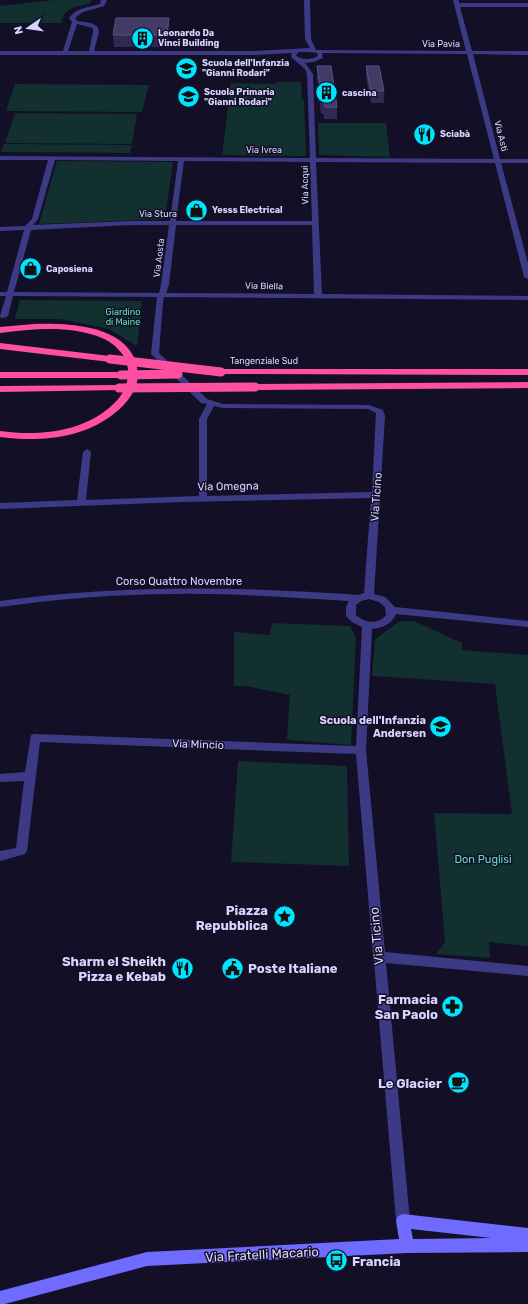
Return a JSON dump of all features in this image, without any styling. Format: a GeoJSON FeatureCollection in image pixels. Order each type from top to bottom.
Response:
{"type":"FeatureCollection","features":[{"type":"Feature","properties":{"kind":"highway"},"geometry":{"type":"LineString","coordinates":[[0,330],[49,326],[91,331],[105,336],[122,348],[130,357],[134,368],[132,388],[129,395],[108,414],[96,421],[73,430],[50,435],[36,436],[0,434]]}},
{"type":"Feature","properties":{"kind":"highway"},"geometry":{"type":"LineString","coordinates":[[0,346],[221,372]]}},
{"type":"Feature","properties":{"kind":"highway","name":"Tangenziale Sud"},"geometry":{"type":"LineString","coordinates":[[0,375],[121,375],[221,372],[528,372]]}},
{"type":"Feature","properties":{"kind":"highway"},"geometry":{"type":"LineString","coordinates":[[0,389],[528,385]]}},
{"type":"Feature","properties":{"kind":"street"},"geometry":{"type":"LineString","coordinates":[[65,53],[75,22],[72,18],[76,13],[102,5],[104,0]]}},
{"type":"Feature","properties":{"kind":"street"},"geometry":{"type":"LineString","coordinates":[[307,0],[308,39],[315,51],[321,54],[319,58]]}},
{"type":"Feature","properties":{"kind":"street"},"geometry":{"type":"LineString","coordinates":[[457,2],[528,5]]}},
{"type":"Feature","properties":{"kind":"street","name":"Via Asti"},"geometry":{"type":"LineString","coordinates":[[457,2],[528,277]]}},
{"type":"Feature","properties":{"kind":"street"},"geometry":{"type":"LineString","coordinates":[[75,22],[92,25],[96,29],[91,53]]}},
{"type":"Feature","properties":{"kind":"street"},"geometry":{"type":"LineString","coordinates":[[308,39],[299,51],[293,54],[307,68],[310,74]]}},
{"type":"Feature","properties":{"kind":"street"},"geometry":{"type":"LineString","coordinates":[[255,53],[299,51]]}},
{"type":"Feature","properties":{"kind":"street","name":"Via Pavia"},"geometry":{"type":"LineString","coordinates":[[299,51],[528,53]]}},
{"type":"Feature","properties":{"kind":"street","name":"Via Pavia"},"geometry":{"type":"LineString","coordinates":[[297,59],[308,61],[328,55],[353,52]]}},
{"type":"Feature","properties":{"kind":"street"},"geometry":{"type":"LineString","coordinates":[[0,53],[255,53],[281,54],[297,59]]}},
{"type":"Feature","properties":{"kind":"street","name":"Via Acqui"},"geometry":{"type":"LineString","coordinates":[[318,297],[310,74],[312,66],[319,58]]}},
{"type":"Feature","properties":{"kind":"street","name":"Via Ivrea"},"geometry":{"type":"LineString","coordinates":[[0,158],[528,161]]}},
{"type":"Feature","properties":{"kind":"street"},"geometry":{"type":"LineString","coordinates":[[4,316],[28,228],[35,219],[52,158]]}},
{"type":"Feature","properties":{"kind":"street","name":"Via Aosta"},"geometry":{"type":"LineString","coordinates":[[181,159],[174,223],[165,285],[159,302],[154,350],[158,358],[204,400],[211,404]]}},
{"type":"Feature","properties":{"kind":"street","name":"Via Stura"},"geometry":{"type":"LineString","coordinates":[[0,229],[131,223],[315,224]]}},
{"type":"Feature","properties":{"kind":"street","name":"Via Biella"},"geometry":{"type":"LineString","coordinates":[[0,294],[528,298]]}},
{"type":"Feature","properties":{"kind":"street"},"geometry":{"type":"LineString","coordinates":[[203,499],[203,420],[211,404]]}},
{"type":"Feature","properties":{"kind":"street","name":"Via Ticino"},"geometry":{"type":"LineString","coordinates":[[211,404],[236,406],[368,406],[380,412],[381,416],[369,596]]}},
{"type":"Feature","properties":{"kind":"street"},"geometry":{"type":"LineString","coordinates":[[81,504],[87,452]]}},
{"type":"Feature","properties":{"kind":"street","name":"Via Omegna"},"geometry":{"type":"LineString","coordinates":[[0,506],[376,495]]}},
{"type":"Feature","properties":{"kind":"street","name":"Corso Quattro Novembre"},"geometry":{"type":"LineString","coordinates":[[0,604],[81,595],[152,591],[220,592],[358,598]]}},
{"type":"Feature","properties":{"kind":"street"},"geometry":{"type":"LineString","coordinates":[[369,596],[382,599],[390,606],[392,610],[389,619],[385,622],[367,625],[360,623],[351,616],[350,606],[358,598],[369,596]]}},
{"type":"Feature","properties":{"kind":"street"},"geometry":{"type":"LineString","coordinates":[[392,610],[528,624]]}},
{"type":"Feature","properties":{"kind":"street","name":"Via Ticino"},"geometry":{"type":"LineString","coordinates":[[367,625],[360,750],[403,1221],[407,1246]]}},
{"type":"Feature","properties":{"kind":"street","name":"Via Mincio"},"geometry":{"type":"LineString","coordinates":[[29,776],[35,738],[360,750]]}},
{"type":"Feature","properties":{"kind":"street"},"geometry":{"type":"LineString","coordinates":[[0,778],[29,776],[21,851],[0,856]]}},
{"type":"Feature","properties":{"kind":"street"},"geometry":{"type":"LineString","coordinates":[[378,957],[424,960],[528,971]]}},
{"type":"Feature","properties":{"kind":"street"},"geometry":{"type":"LineString","coordinates":[[403,1221],[528,1235]]}},
{"type":"Feature","properties":{"kind":"street","name":"Via Fratelli Macario"},"geometry":{"type":"LineString","coordinates":[[0,1298],[147,1259],[407,1246],[528,1245]]}},
{"type":"Feature","properties":{"kind":"green space"},"geometry":{"type":"Polygon","coordinates":[[[54,0],[92,0],[89,4],[75,7],[68,11],[61,23],[0,23],[0,6],[54,0]]]}},
{"type":"Feature","properties":{"kind":"green space"},"geometry":{"type":"Polygon","coordinates":[[[276,82],[301,82],[302,100],[304,100],[306,155],[222,155],[231,83],[275,84],[276,82]]]}},
{"type":"Feature","properties":{"kind":"green space"},"geometry":{"type":"Polygon","coordinates":[[[15,84],[149,85],[142,112],[6,111],[15,84]]]}},
{"type":"Feature","properties":{"kind":"green space"},"geometry":{"type":"Polygon","coordinates":[[[15,113],[137,114],[132,144],[5,143],[15,113]]]}},
{"type":"Feature","properties":{"kind":"green space"},"geometry":{"type":"Polygon","coordinates":[[[318,123],[386,123],[390,157],[319,155],[318,123]]]}},
{"type":"Feature","properties":{"kind":"green space"},"geometry":{"type":"Polygon","coordinates":[[[4,144],[132,145],[130,153],[1,152],[4,144]]]}},
{"type":"Feature","properties":{"kind":"green space"},"geometry":{"type":"Polygon","coordinates":[[[57,161],[173,162],[165,219],[39,224],[57,161]]]}},
{"type":"Feature","properties":{"kind":"green space","name":"Giardino di Maine"},"geometry":{"type":"Polygon","coordinates":[[[20,300],[142,301],[137,346],[109,329],[60,319],[15,319],[20,300]]]}},
{"type":"Feature","properties":{"kind":"green space","name":"Don Puglisi"},"geometry":{"type":"Polygon","coordinates":[[[414,621],[462,643],[462,650],[528,655],[528,946],[489,942],[490,958],[436,954],[445,942],[434,813],[512,814],[495,684],[372,676],[375,639],[399,622],[414,621]]]}},
{"type":"Feature","properties":{"kind":"green space"},"geometry":{"type":"Polygon","coordinates":[[[272,623],[350,626],[356,638],[351,745],[287,740],[290,695],[246,686],[234,686],[234,632],[270,635],[272,623]]]}},
{"type":"Feature","properties":{"kind":"green space"},"geometry":{"type":"Polygon","coordinates":[[[238,761],[347,766],[349,866],[231,862],[238,761]]]}},
{"type":"Feature","properties":{"kind":"building"},"geometry":{"type":"Polygon","coordinates":[[[116,18],[169,18],[167,35],[113,35],[116,18]]]}},
{"type":"Feature","properties":{"kind":"building"},"geometry":{"type":"Polygon","coordinates":[[[317,66],[331,66],[337,107],[325,107],[324,102],[322,102],[317,66]]]}},
{"type":"Feature","properties":{"kind":"building"},"geometry":{"type":"Polygon","coordinates":[[[366,66],[379,66],[384,91],[371,91],[366,66]]]}},
{"type":"Feature","properties":{"kind":"place","name":"Leonardo Da Vinci Building"},"geometry":{"type":"Point","coordinates":[142,38]}},
{"type":"Feature","properties":{"kind":"place","name":"Scuola dell'Infanzia \"Gianni Rodari\""},"geometry":{"type":"Point","coordinates":[187,68]}},
{"type":"Feature","properties":{"kind":"place","name":"cascina"},"geometry":{"type":"Point","coordinates":[326,93]}},
{"type":"Feature","properties":{"kind":"place","name":"Scuola Primaria \"Gianni Rodari\""},"geometry":{"type":"Point","coordinates":[188,97]}},
{"type":"Feature","properties":{"kind":"place","name":"Sciabà"},"geometry":{"type":"Point","coordinates":[425,134]}},
{"type":"Feature","properties":{"kind":"place","name":"Yesss Electrical"},"geometry":{"type":"Point","coordinates":[197,210]}},
{"type":"Feature","properties":{"kind":"place","name":"Caposiena"},"geometry":{"type":"Point","coordinates":[30,269]}},
{"type":"Feature","properties":{"kind":"place","name":"Scuola dell'Infanzia Andersen"},"geometry":{"type":"Point","coordinates":[441,726]}},
{"type":"Feature","properties":{"kind":"place","name":"Piazza Repubblica"},"geometry":{"type":"Point","coordinates":[284,917]}},
{"type":"Feature","properties":{"kind":"place","name":"Sharm el Sheikh Pizza e Kebab"},"geometry":{"type":"Point","coordinates":[182,968]}},
{"type":"Feature","properties":{"kind":"place","name":"Poste Italiane"},"geometry":{"type":"Point","coordinates":[233,968]}},
{"type":"Feature","properties":{"kind":"place","name":"Farmacia San Paolo"},"geometry":{"type":"Point","coordinates":[453,1006]}},
{"type":"Feature","properties":{"kind":"place","name":"Le Glacier"},"geometry":{"type":"Point","coordinates":[458,1083]}},
{"type":"Feature","properties":{"kind":"place","name":"Francia"},"geometry":{"type":"Point","coordinates":[337,1261]}}]}
